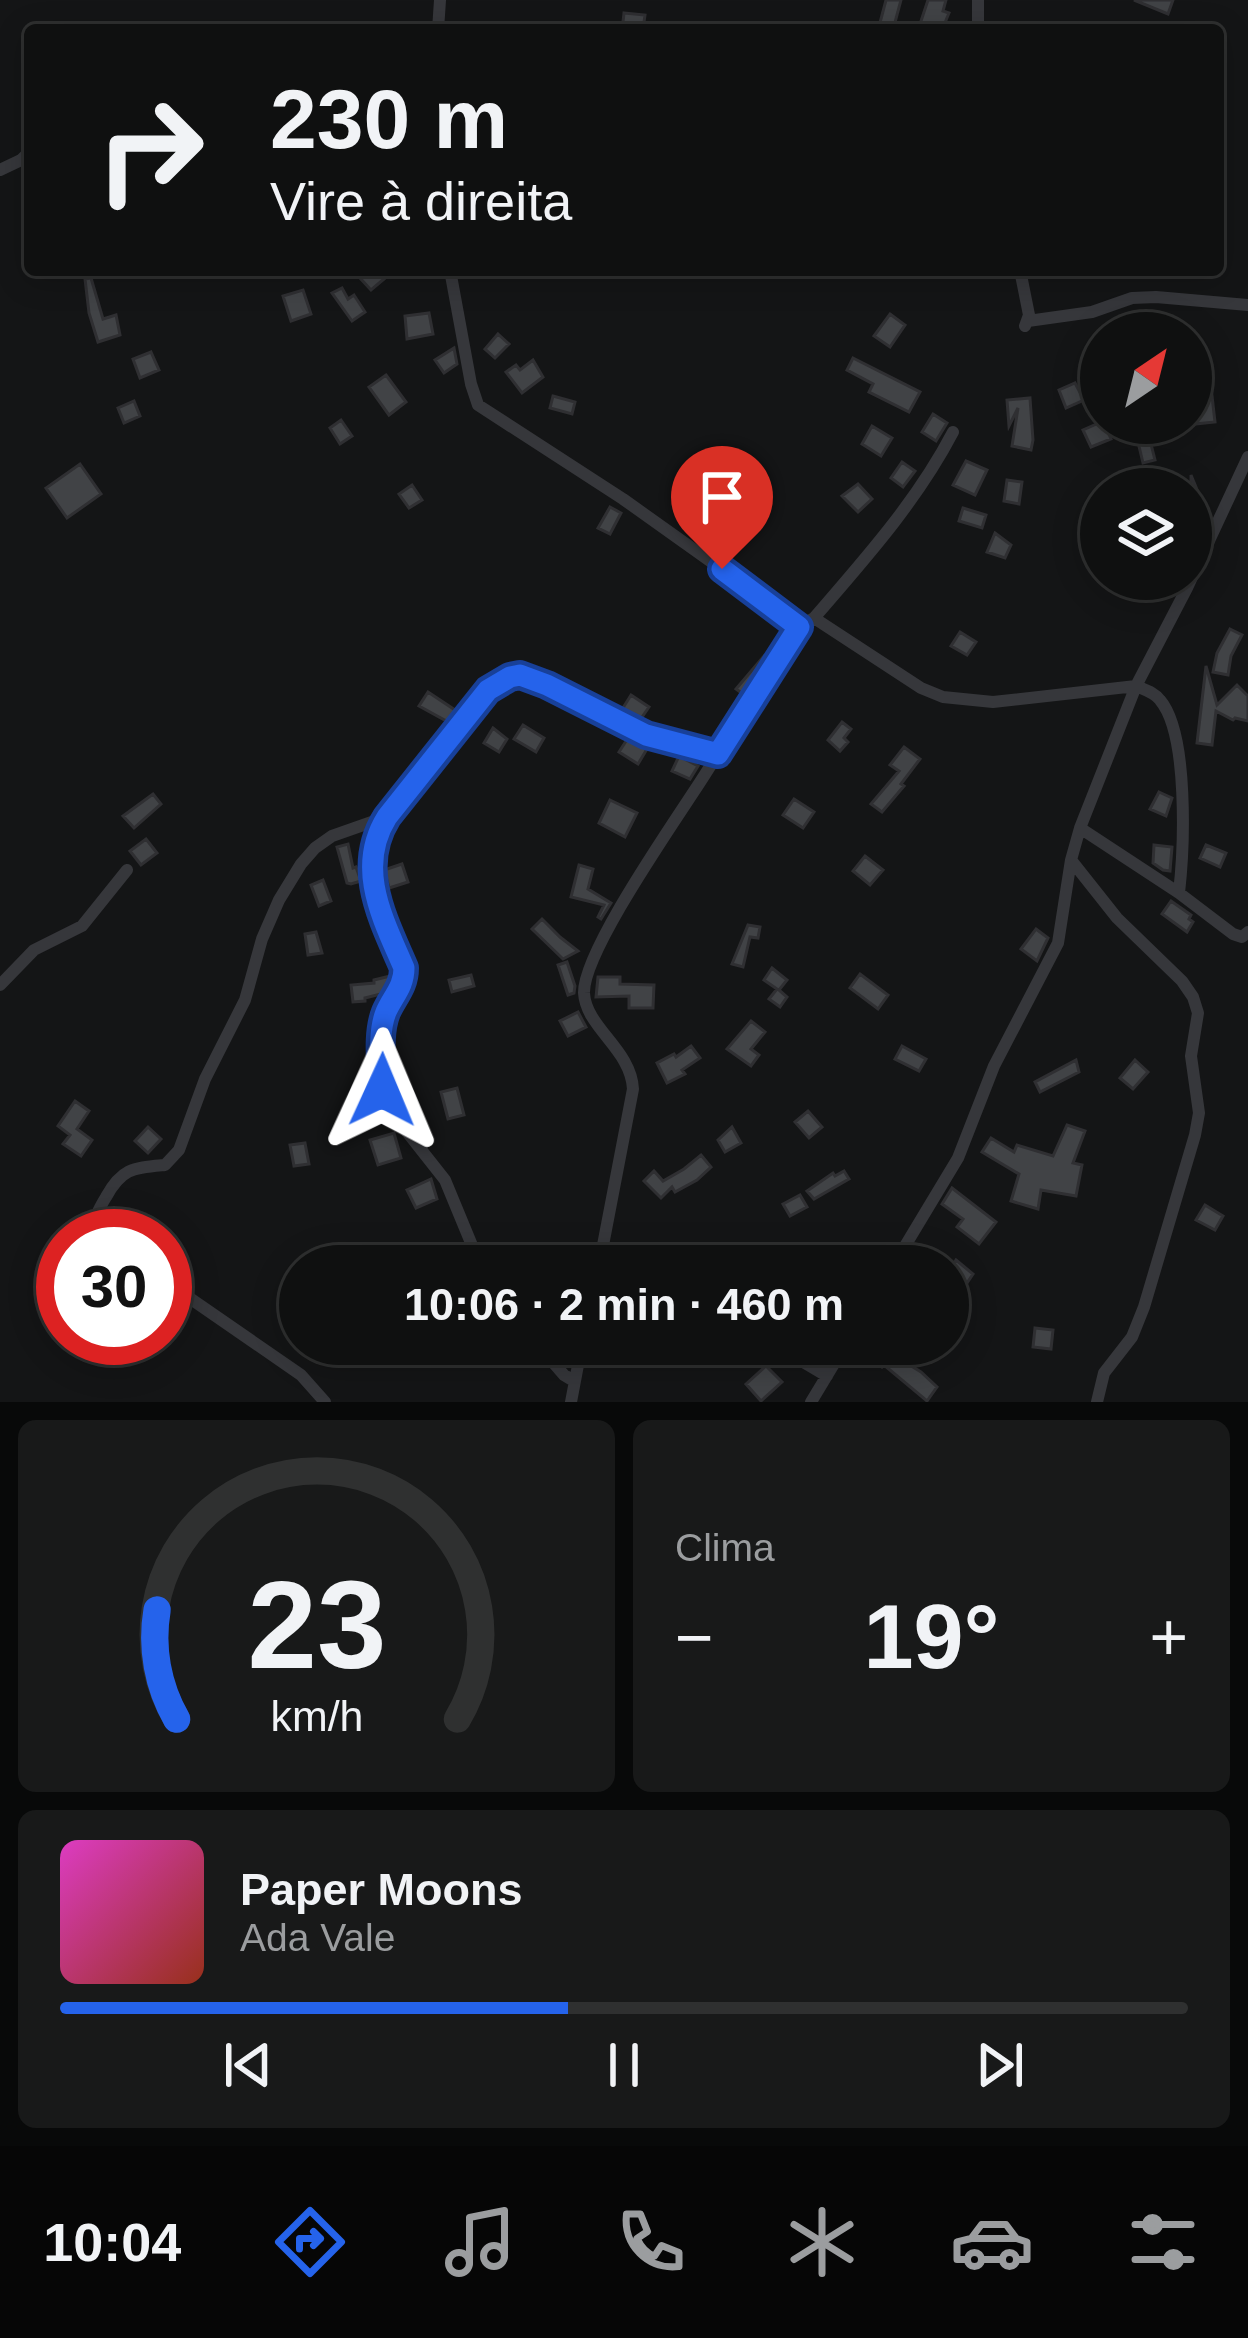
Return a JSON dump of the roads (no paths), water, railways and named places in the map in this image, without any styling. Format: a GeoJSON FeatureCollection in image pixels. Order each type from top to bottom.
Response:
{"type":"FeatureCollection","features":[{"type":"Feature","properties":{"kind":"street"},"geometry":{"type":"LineString","coordinates":[[451,276],[478,405],[623,499],[799,627]]}},
{"type":"Feature","properties":{"kind":"street"},"geometry":{"type":"LineString","coordinates":[[1021,276],[1027,324],[1092,312],[1132,298],[1248,305]]}},
{"type":"Feature","properties":{"kind":"street"},"geometry":{"type":"LineString","coordinates":[[607,1245],[633,1089],[632,1073],[584,1000],[584,981],[593,958],[637,880],[799,627],[814,618],[913,500],[953,432]]}},
{"type":"Feature","properties":{"kind":"street"},"geometry":{"type":"LineString","coordinates":[[906,1245],[958,1158],[994,1066],[1058,944],[1080,828],[1136,686],[1248,457]]}},
{"type":"Feature","properties":{"kind":"street"},"geometry":{"type":"LineString","coordinates":[[814,618],[921,688],[943,697],[993,702],[1136,686],[1152,693],[1163,702],[1177,735],[1180,893]]}},
{"type":"Feature","properties":{"kind":"street"},"geometry":{"type":"LineString","coordinates":[[472,1245],[445,1180],[400,1123],[382,1090],[383,1027],[404,980],[404,968],[373,890],[377,833],[488,690],[510,677],[520,675],[547,685],[646,735],[718,754]]}},
{"type":"Feature","properties":{"kind":"street"},"geometry":{"type":"LineString","coordinates":[[99,1209],[122,1173],[165,1165],[178,1150],[205,1079],[245,1000],[262,939],[301,864],[332,836],[387,817]]}},
{"type":"Feature","properties":{"kind":"street"},"geometry":{"type":"LineString","coordinates":[[1080,828],[1233,934],[1242,937],[1248,932]]}},
{"type":"Feature","properties":{"kind":"street"},"geometry":{"type":"LineString","coordinates":[[1071,860],[1117,918],[1182,981],[1198,1013],[1191,1056],[1198,1112],[1195,1135],[1144,1307],[1132,1337],[1104,1373],[1097,1402]]}},
{"type":"Feature","properties":{"kind":"street"},"geometry":{"type":"LineString","coordinates":[[0,985],[34,950],[82,926],[127,870]]}},
{"type":"Feature","properties":{"kind":"street"},"geometry":{"type":"LineString","coordinates":[[192,1300],[301,1376],[326,1402]]}},
{"type":"Feature","properties":{"kind":"street"},"geometry":{"type":"LineString","coordinates":[[555,1365],[574,1381]]}},
{"type":"Feature","properties":{"kind":"street"},"geometry":{"type":"LineString","coordinates":[[571,1402],[577,1365]]}},
{"type":"Feature","properties":{"kind":"street"},"geometry":{"type":"LineString","coordinates":[[808,1365],[827,1376]]}},
{"type":"Feature","properties":{"kind":"street"},"geometry":{"type":"LineString","coordinates":[[811,1402],[834,1365]]}}]}
